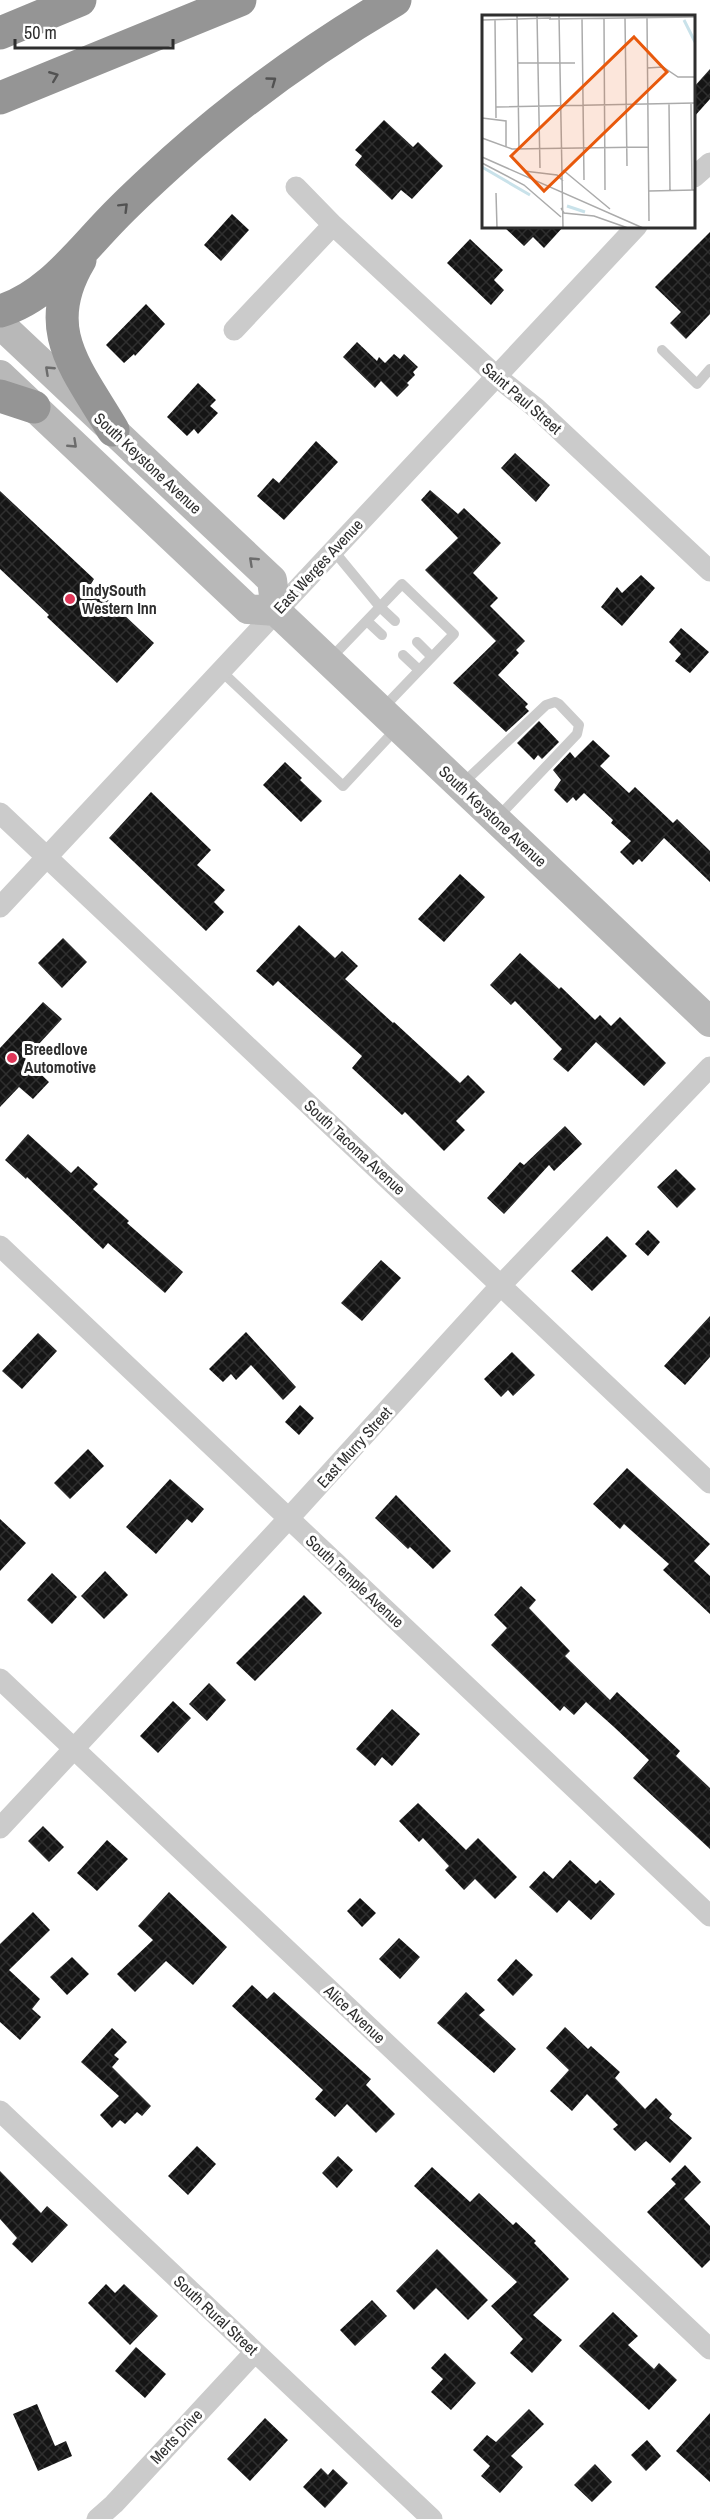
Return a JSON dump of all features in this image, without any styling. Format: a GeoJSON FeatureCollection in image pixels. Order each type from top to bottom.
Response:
{"type":"FeatureCollection","features":[{"type":"Feature","properties":{"kind":"highway"},"geometry":{"type":"LineString","coordinates":[[0,33],[80,0]]}},
{"type":"Feature","properties":{"kind":"highway"},"geometry":{"type":"LineString","coordinates":[[0,98],[240,0]]}},
{"type":"Feature","properties":{"kind":"highway"},"geometry":{"type":"LineString","coordinates":[[0,311],[13,308],[44,287],[130,200],[213,128],[309,54],[395,0]]}},
{"type":"Feature","properties":{"kind":"highway"},"geometry":{"type":"LineString","coordinates":[[92,241],[72,274],[65,291],[62,305],[62,335],[76,366],[114,430]]}},
{"type":"Feature","properties":{"kind":"highway"},"geometry":{"type":"LineString","coordinates":[[0,396],[34,407]]}},
{"type":"Feature","properties":{"kind":"main road","name":"South Keystone Avenue"},"geometry":{"type":"LineString","coordinates":[[0,324],[272,580],[276,611],[710,1022]]}},
{"type":"Feature","properties":{"kind":"main road"},"geometry":{"type":"LineString","coordinates":[[0,375],[248,609],[276,611]]}},
{"type":"Feature","properties":{"kind":"street","name":"Saint Paul Street"},"geometry":{"type":"LineString","coordinates":[[296,187],[333,225],[496,376],[536,408],[710,571]]}},
{"type":"Feature","properties":{"kind":"street"},"geometry":{"type":"LineString","coordinates":[[234,330],[333,225]]}},
{"type":"Feature","properties":{"kind":"street","name":"East Werges Avenue"},"geometry":{"type":"LineString","coordinates":[[0,907],[635,228]]}},
{"type":"Feature","properties":{"kind":"street","name":"South Tacoma Avenue"},"geometry":{"type":"LineString","coordinates":[[0,813],[710,1483]]}},
{"type":"Feature","properties":{"kind":"street","name":"East Murry Street"},"geometry":{"type":"LineString","coordinates":[[0,1828],[289,1518],[501,1285],[710,1067]]}},
{"type":"Feature","properties":{"kind":"street","name":"South Temple Avenue"},"geometry":{"type":"LineString","coordinates":[[0,1246],[710,1916]]}},
{"type":"Feature","properties":{"kind":"street","name":"Alice Avenue"},"geometry":{"type":"LineString","coordinates":[[0,1679],[710,2349]]}},
{"type":"Feature","properties":{"kind":"street","name":"South Rural Street"},"geometry":{"type":"LineString","coordinates":[[0,2111],[432,2519]]}},
{"type":"Feature","properties":{"kind":"street","name":"Merts Drive"},"geometry":{"type":"LineString","coordinates":[[97,2519],[114,2504],[255,2352]]}},
{"type":"Feature","properties":{"kind":"lane"},"geometry":{"type":"LineString","coordinates":[[662,350],[697,384],[710,369]]}},
{"type":"Feature","properties":{"kind":"lane"},"geometry":{"type":"LineString","coordinates":[[333,550],[380,607],[395,621]]}},
{"type":"Feature","properties":{"kind":"lane"},"geometry":{"type":"LineString","coordinates":[[220,670],[343,786],[390,719],[419,670],[454,634],[402,584],[328,661]]}},
{"type":"Feature","properties":{"kind":"lane"},"geometry":{"type":"LineString","coordinates":[[367,621],[382,635]]}},
{"type":"Feature","properties":{"kind":"lane"},"geometry":{"type":"LineString","coordinates":[[417,642],[432,657]]}},
{"type":"Feature","properties":{"kind":"lane"},"geometry":{"type":"LineString","coordinates":[[402,655],[419,670]]}},
{"type":"Feature","properties":{"kind":"lane"},"geometry":{"type":"LineString","coordinates":[[460,786],[546,705],[555,702],[576,720],[579,725],[577,734],[496,819]]}},
{"type":"Feature","properties":{"kind":"building"},"geometry":{"type":"Polygon","coordinates":[[[710,69],[710,99],[695,116],[695,86],[710,69]]]}},
{"type":"Feature","properties":{"kind":"building"},"geometry":{"type":"Polygon","coordinates":[[[384,120],[413,147],[418,142],[443,166],[412,199],[401,190],[392,200],[355,165],[362,156],[355,150],[384,120]]]}},
{"type":"Feature","properties":{"kind":"building"},"geometry":{"type":"Polygon","coordinates":[[[232,214],[249,230],[221,261],[204,245],[232,214]]]}},
{"type":"Feature","properties":{"kind":"building"},"geometry":{"type":"Polygon","coordinates":[[[505,228],[562,228],[544,248],[533,237],[524,246],[505,228]]]}},
{"type":"Feature","properties":{"kind":"building"},"geometry":{"type":"Polygon","coordinates":[[[710,232],[710,314],[686,339],[670,323],[681,312],[655,287],[710,232]]]}},
{"type":"Feature","properties":{"kind":"building"},"geometry":{"type":"Polygon","coordinates":[[[470,239],[503,270],[494,280],[504,290],[491,305],[447,263],[470,239]]]}},
{"type":"Feature","properties":{"kind":"building"},"geometry":{"type":"Polygon","coordinates":[[[146,304],[165,324],[135,356],[134,354],[124,363],[106,345],[146,304]]]}},
{"type":"Feature","properties":{"kind":"building"},"geometry":{"type":"Polygon","coordinates":[[[357,342],[377,361],[379,357],[385,363],[394,354],[400,359],[404,354],[418,367],[413,372],[415,375],[407,383],[409,385],[397,397],[381,381],[375,388],[343,357],[357,342]]]}},
{"type":"Feature","properties":{"kind":"building"},"geometry":{"type":"Polygon","coordinates":[[[198,383],[216,400],[210,406],[218,413],[198,434],[194,429],[187,436],[167,417],[198,383]]]}},
{"type":"Feature","properties":{"kind":"building"},"geometry":{"type":"Polygon","coordinates":[[[316,441],[338,462],[284,520],[257,496],[273,478],[279,483],[316,441]]]}},
{"type":"Feature","properties":{"kind":"building"},"geometry":{"type":"Polygon","coordinates":[[[515,453],[550,485],[536,502],[501,468],[515,453]]]}},
{"type":"Feature","properties":{"kind":"building"},"geometry":{"type":"Polygon","coordinates":[[[430,490],[458,514],[464,508],[501,543],[473,573],[498,598],[490,606],[525,641],[516,650],[519,653],[498,675],[528,704],[525,707],[529,711],[506,732],[453,683],[496,641],[425,570],[458,538],[421,500],[430,490]]]}},
{"type":"Feature","properties":{"kind":"building","name":"IndySouth Western Inn"},"geometry":{"type":"Polygon","coordinates":[[[0,491],[94,579],[91,584],[154,643],[117,683],[0,569],[0,491]]]}},
{"type":"Feature","properties":{"kind":"building"},"geometry":{"type":"Polygon","coordinates":[[[641,575],[655,588],[622,626],[601,607],[617,587],[622,593],[641,575]]]}},
{"type":"Feature","properties":{"kind":"building"},"geometry":{"type":"Polygon","coordinates":[[[681,628],[709,652],[690,673],[675,661],[681,654],[669,642],[681,628]]]}},
{"type":"Feature","properties":{"kind":"building"},"geometry":{"type":"Polygon","coordinates":[[[539,721],[559,742],[542,759],[538,755],[534,760],[517,743],[539,721]]]}},
{"type":"Feature","properties":{"kind":"building"},"geometry":{"type":"Polygon","coordinates":[[[593,740],[610,756],[600,766],[629,793],[635,787],[673,823],[677,819],[710,851],[710,882],[664,838],[642,862],[639,859],[633,865],[620,852],[631,841],[611,823],[613,820],[584,793],[576,801],[573,797],[567,803],[554,790],[561,780],[553,770],[570,752],[575,758],[593,740]]]}},
{"type":"Feature","properties":{"kind":"building"},"geometry":{"type":"Polygon","coordinates":[[[285,762],[322,801],[301,822],[263,785],[285,762]]]}},
{"type":"Feature","properties":{"kind":"building"},"geometry":{"type":"Polygon","coordinates":[[[151,792],[211,850],[197,865],[225,890],[214,902],[224,912],[206,931],[109,838],[151,792]]]}},
{"type":"Feature","properties":{"kind":"building"},"geometry":{"type":"Polygon","coordinates":[[[460,874],[485,897],[444,942],[418,919],[460,874]]]}},
{"type":"Feature","properties":{"kind":"building"},"geometry":{"type":"Polygon","coordinates":[[[299,925],[335,958],[342,951],[358,966],[345,979],[393,1023],[460,1083],[468,1075],[485,1092],[456,1121],[465,1130],[444,1151],[405,1112],[402,1115],[352,1068],[362,1056],[278,981],[273,986],[256,971],[299,925]]]}},
{"type":"Feature","properties":{"kind":"building"},"geometry":{"type":"Polygon","coordinates":[[[63,938],[87,962],[62,988],[38,963],[63,938]]]}},
{"type":"Feature","properties":{"kind":"building"},"geometry":{"type":"Polygon","coordinates":[[[520,953],[559,989],[561,987],[595,1020],[600,1015],[611,1026],[620,1017],[666,1063],[644,1086],[596,1042],[568,1072],[553,1059],[562,1049],[515,1001],[511,1005],[490,985],[520,953]]]}},
{"type":"Feature","properties":{"kind":"building"},"geometry":{"type":"Polygon","coordinates":[[[43,1002],[62,1019],[25,1059],[49,1082],[33,1099],[19,1087],[0,1107],[0,1048],[43,1002]]]}},
{"type":"Feature","properties":{"kind":"building"},"geometry":{"type":"Polygon","coordinates":[[[565,1126],[582,1144],[554,1171],[549,1165],[504,1214],[487,1198],[520,1162],[524,1165],[565,1126]]]}},
{"type":"Feature","properties":{"kind":"building"},"geometry":{"type":"Polygon","coordinates":[[[28,1134],[71,1173],[78,1166],[98,1184],[93,1189],[129,1221],[127,1223],[183,1272],[165,1293],[108,1243],[103,1249],[27,1177],[26,1179],[5,1160],[28,1134]]]}},
{"type":"Feature","properties":{"kind":"building"},"geometry":{"type":"Polygon","coordinates":[[[676,1169],[696,1189],[677,1208],[657,1187],[676,1169]]]}},
{"type":"Feature","properties":{"kind":"building"},"geometry":{"type":"Polygon","coordinates":[[[648,1230],[660,1242],[648,1256],[635,1244],[648,1230]]]}},
{"type":"Feature","properties":{"kind":"building"},"geometry":{"type":"Polygon","coordinates":[[[607,1236],[627,1256],[592,1291],[571,1271],[607,1236]]]}},
{"type":"Feature","properties":{"kind":"building"},"geometry":{"type":"Polygon","coordinates":[[[381,1260],[401,1278],[362,1321],[341,1303],[381,1260]]]}},
{"type":"Feature","properties":{"kind":"building"},"geometry":{"type":"Polygon","coordinates":[[[710,1316],[710,1357],[685,1385],[664,1366],[710,1316]]]}},
{"type":"Feature","properties":{"kind":"building"},"geometry":{"type":"Polygon","coordinates":[[[246,1332],[296,1387],[283,1400],[251,1365],[236,1380],[231,1374],[223,1382],[209,1369],[246,1332]]]}},
{"type":"Feature","properties":{"kind":"building"},"geometry":{"type":"Polygon","coordinates":[[[38,1333],[57,1351],[22,1389],[2,1371],[38,1333]]]}},
{"type":"Feature","properties":{"kind":"building"},"geometry":{"type":"Polygon","coordinates":[[[512,1352],[535,1375],[513,1396],[508,1390],[501,1397],[484,1379],[512,1352]]]}},
{"type":"Feature","properties":{"kind":"building"},"geometry":{"type":"Polygon","coordinates":[[[300,1405],[314,1418],[299,1435],[285,1422],[300,1405]]]}},
{"type":"Feature","properties":{"kind":"building"},"geometry":{"type":"Polygon","coordinates":[[[88,1449],[104,1466],[70,1499],[54,1483],[88,1449]]]}},
{"type":"Feature","properties":{"kind":"building"},"geometry":{"type":"Polygon","coordinates":[[[627,1468],[710,1544],[694,1561],[710,1576],[710,1614],[663,1570],[669,1564],[624,1524],[620,1529],[593,1504],[627,1468]]]}},
{"type":"Feature","properties":{"kind":"building"},"geometry":{"type":"Polygon","coordinates":[[[170,1479],[204,1509],[192,1523],[187,1519],[156,1554],[126,1527],[170,1479]]]}},
{"type":"Feature","properties":{"kind":"building"},"geometry":{"type":"Polygon","coordinates":[[[396,1495],[451,1551],[433,1569],[375,1518],[396,1495]]]}},
{"type":"Feature","properties":{"kind":"building"},"geometry":{"type":"Polygon","coordinates":[[[0,1519],[26,1543],[0,1571],[0,1519]]]}},
{"type":"Feature","properties":{"kind":"building"},"geometry":{"type":"Polygon","coordinates":[[[105,1571],[128,1595],[104,1619],[81,1596],[105,1571]]]}},
{"type":"Feature","properties":{"kind":"building"},"geometry":{"type":"Polygon","coordinates":[[[52,1573],[77,1597],[52,1624],[27,1600],[52,1573]]]}},
{"type":"Feature","properties":{"kind":"building"},"geometry":{"type":"Polygon","coordinates":[[[521,1586],[536,1600],[529,1608],[570,1651],[565,1656],[610,1700],[617,1692],[680,1751],[676,1756],[710,1788],[710,1849],[633,1778],[649,1760],[614,1727],[586,1702],[574,1715],[564,1706],[560,1711],[491,1645],[507,1628],[494,1615],[521,1586]]]}},
{"type":"Feature","properties":{"kind":"building"},"geometry":{"type":"Polygon","coordinates":[[[304,1595],[322,1613],[255,1681],[236,1663],[304,1595]]]}},
{"type":"Feature","properties":{"kind":"building"},"geometry":{"type":"Polygon","coordinates":[[[209,1683],[226,1700],[207,1721],[189,1704],[209,1683]]]}},
{"type":"Feature","properties":{"kind":"building"},"geometry":{"type":"Polygon","coordinates":[[[173,1701],[191,1718],[158,1753],[140,1736],[173,1701]]]}},
{"type":"Feature","properties":{"kind":"building"},"geometry":{"type":"Polygon","coordinates":[[[392,1709],[420,1734],[392,1766],[382,1757],[375,1766],[356,1749],[392,1709]]]}},
{"type":"Feature","properties":{"kind":"building"},"geometry":{"type":"Polygon","coordinates":[[[418,1803],[466,1850],[478,1838],[517,1877],[495,1899],[475,1879],[464,1890],[445,1870],[449,1866],[423,1838],[419,1842],[399,1821],[418,1803]]]}},
{"type":"Feature","properties":{"kind":"building"},"geometry":{"type":"Polygon","coordinates":[[[43,1826],[64,1847],[49,1862],[28,1841],[43,1826]]]}},
{"type":"Feature","properties":{"kind":"building"},"geometry":{"type":"Polygon","coordinates":[[[107,1840],[128,1859],[97,1891],[77,1873],[107,1840]]]}},
{"type":"Feature","properties":{"kind":"building"},"geometry":{"type":"Polygon","coordinates":[[[570,1860],[596,1884],[600,1880],[615,1894],[591,1920],[569,1900],[557,1913],[529,1887],[544,1871],[553,1879],[570,1860]]]}},
{"type":"Feature","properties":{"kind":"building"},"geometry":{"type":"Polygon","coordinates":[[[169,1892],[227,1947],[193,1985],[166,1961],[135,1992],[117,1974],[153,1940],[138,1926],[169,1892]]]}},
{"type":"Feature","properties":{"kind":"building"},"geometry":{"type":"Polygon","coordinates":[[[360,1898],[376,1913],[362,1927],[347,1911],[360,1898]]]}},
{"type":"Feature","properties":{"kind":"building"},"geometry":{"type":"Polygon","coordinates":[[[33,1912],[50,1930],[9,1970],[40,1999],[32,2009],[41,2017],[20,2040],[0,2022],[0,1944],[33,1912]]]}},
{"type":"Feature","properties":{"kind":"building"},"geometry":{"type":"Polygon","coordinates":[[[399,1938],[420,1957],[400,1979],[379,1959],[399,1938]]]}},
{"type":"Feature","properties":{"kind":"building"},"geometry":{"type":"Polygon","coordinates":[[[72,1957],[89,1974],[67,1995],[50,1977],[72,1957]]]}},
{"type":"Feature","properties":{"kind":"building"},"geometry":{"type":"Polygon","coordinates":[[[516,1959],[533,1975],[513,1996],[497,1980],[516,1959]]]}},
{"type":"Feature","properties":{"kind":"building"},"geometry":{"type":"Polygon","coordinates":[[[252,1985],[267,1999],[274,1992],[371,2079],[366,2085],[395,2114],[376,2133],[347,2104],[335,2117],[315,2099],[323,2090],[232,2006],[252,1985]]]}},
{"type":"Feature","properties":{"kind":"building"},"geometry":{"type":"Polygon","coordinates":[[[466,1992],[485,2010],[479,2015],[516,2049],[494,2073],[437,2023],[466,1992]]]}},
{"type":"Feature","properties":{"kind":"building"},"geometry":{"type":"Polygon","coordinates":[[[565,2027],[588,2049],[591,2046],[620,2072],[615,2078],[645,2109],[656,2098],[672,2114],[669,2118],[692,2138],[670,2163],[646,2141],[635,2151],[613,2129],[618,2125],[587,2094],[572,2111],[550,2091],[569,2070],[546,2048],[565,2027]]]}},
{"type":"Feature","properties":{"kind":"building"},"geometry":{"type":"Polygon","coordinates":[[[112,2028],[127,2042],[114,2055],[119,2059],[112,2067],[151,2106],[142,2116],[137,2112],[125,2124],[120,2120],[112,2128],[100,2115],[119,2096],[81,2062],[112,2028]]]}},
{"type":"Feature","properties":{"kind":"building"},"geometry":{"type":"Polygon","coordinates":[[[197,2146],[216,2164],[188,2195],[168,2176],[197,2146]]]}},
{"type":"Feature","properties":{"kind":"building"},"geometry":{"type":"Polygon","coordinates":[[[338,2156],[353,2170],[337,2188],[322,2173],[338,2156]]]}},
{"type":"Feature","properties":{"kind":"building"},"geometry":{"type":"Polygon","coordinates":[[[685,2165],[701,2182],[684,2199],[710,2226],[710,2260],[702,2268],[647,2212],[676,2184],[671,2179],[685,2165]]]}},
{"type":"Feature","properties":{"kind":"building"},"geometry":{"type":"Polygon","coordinates":[[[432,2167],[470,2202],[479,2193],[513,2225],[516,2222],[569,2279],[533,2315],[562,2340],[532,2373],[510,2353],[523,2339],[491,2306],[517,2282],[414,2186],[432,2167]]]}},
{"type":"Feature","properties":{"kind":"building"},"geometry":{"type":"Polygon","coordinates":[[[0,2171],[41,2213],[47,2206],[68,2225],[32,2263],[12,2244],[17,2238],[0,2219],[0,2171]]]}},
{"type":"Feature","properties":{"kind":"building"},"geometry":{"type":"Polygon","coordinates":[[[437,2249],[488,2300],[468,2320],[436,2288],[414,2310],[396,2291],[437,2249]]]}},
{"type":"Feature","properties":{"kind":"building"},"geometry":{"type":"Polygon","coordinates":[[[106,2284],[115,2293],[124,2284],[158,2316],[130,2345],[88,2303],[106,2284]]]}},
{"type":"Feature","properties":{"kind":"building"},"geometry":{"type":"Polygon","coordinates":[[[372,2300],[387,2316],[355,2346],[340,2330],[372,2300]]]}},
{"type":"Feature","properties":{"kind":"building"},"geometry":{"type":"Polygon","coordinates":[[[613,2312],[638,2336],[628,2345],[654,2369],[659,2363],[677,2380],[649,2410],[579,2346],[613,2312]]]}},
{"type":"Feature","properties":{"kind":"building"},"geometry":{"type":"Polygon","coordinates":[[[136,2347],[166,2374],[145,2398],[115,2371],[136,2347]]]}},
{"type":"Feature","properties":{"kind":"building"},"geometry":{"type":"Polygon","coordinates":[[[445,2353],[476,2383],[451,2410],[431,2392],[443,2379],[431,2368],[445,2353]]]}},
{"type":"Feature","properties":{"kind":"building"},"geometry":{"type":"Polygon","coordinates":[[[37,2404],[55,2446],[66,2441],[72,2456],[38,2471],[13,2414],[37,2404]]]}},
{"type":"Feature","properties":{"kind":"building"},"geometry":{"type":"Polygon","coordinates":[[[529,2409],[544,2424],[511,2456],[523,2467],[500,2493],[481,2476],[490,2466],[473,2450],[487,2435],[496,2442],[529,2409]]]}},
{"type":"Feature","properties":{"kind":"building"},"geometry":{"type":"Polygon","coordinates":[[[710,2413],[710,2482],[676,2451],[710,2413]]]}},
{"type":"Feature","properties":{"kind":"building"},"geometry":{"type":"Polygon","coordinates":[[[265,2418],[288,2440],[250,2481],[227,2459],[265,2418]]]}},
{"type":"Feature","properties":{"kind":"building"},"geometry":{"type":"Polygon","coordinates":[[[647,2440],[661,2456],[646,2471],[631,2455],[647,2440]]]}},
{"type":"Feature","properties":{"kind":"building"},"geometry":{"type":"Polygon","coordinates":[[[595,2464],[612,2482],[592,2502],[574,2485],[595,2464]]]}},
{"type":"Feature","properties":{"kind":"building"},"geometry":{"type":"Polygon","coordinates":[[[321,2468],[328,2475],[333,2469],[348,2483],[325,2508],[303,2487],[321,2468]]]}},
{"type":"Feature","properties":{"kind":"place","name":"IndySouth Western Inn"},"geometry":{"type":"Point","coordinates":[70,599]}},
{"type":"Feature","properties":{"kind":"place","name":"Breedlove Automotive"},"geometry":{"type":"Point","coordinates":[12,1058]}}]}
